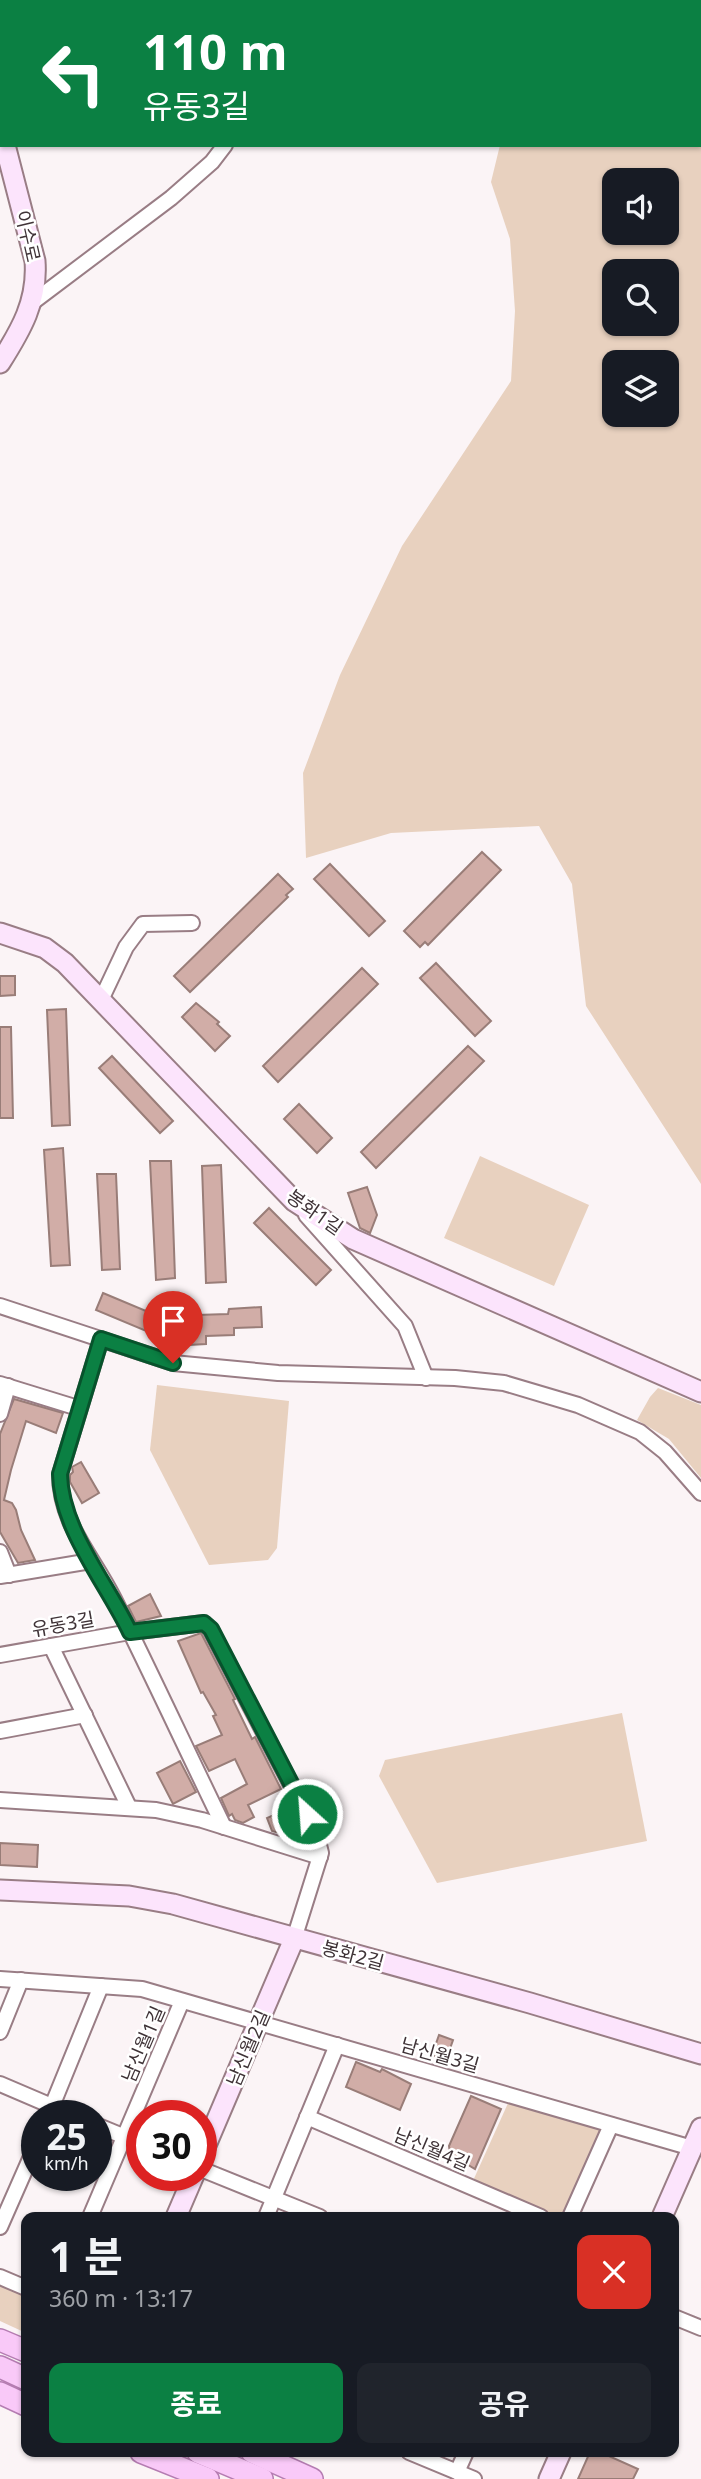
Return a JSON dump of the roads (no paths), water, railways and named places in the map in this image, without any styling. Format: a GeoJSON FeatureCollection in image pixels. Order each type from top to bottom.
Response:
{"type":"FeatureCollection","features":[{"type":"Feature","properties":{"kind":"main road"},"geometry":{"type":"LineString","coordinates":[[0,2340],[21,2349]]}},
{"type":"Feature","properties":{"kind":"main road"},"geometry":{"type":"LineString","coordinates":[[0,2367],[21,2377]]}},
{"type":"Feature","properties":{"kind":"main road"},"geometry":{"type":"LineString","coordinates":[[0,2393],[21,2403]]}},
{"type":"Feature","properties":{"kind":"main road"},"geometry":{"type":"LineString","coordinates":[[153,2457],[208,2479]]}},
{"type":"Feature","properties":{"kind":"main road"},"geometry":{"type":"LineString","coordinates":[[210,2457],[262,2479]]}},
{"type":"Feature","properties":{"kind":"main road"},"geometry":{"type":"LineString","coordinates":[[263,2457],[312,2479]]}},
{"type":"Feature","properties":{"kind":"street","name":"이수로"},"geometry":{"type":"LineString","coordinates":[[0,363],[33,302],[37,280],[35,261],[6,167],[5,147]]}},
{"type":"Feature","properties":{"kind":"street"},"geometry":{"type":"LineString","coordinates":[[33,302],[171,198],[212,162],[223,147]]}},
{"type":"Feature","properties":{"kind":"street"},"geometry":{"type":"LineString","coordinates":[[101,1000],[126,947],[143,924],[192,923]]}},
{"type":"Feature","properties":{"kind":"street","name":"봉화1길"},"geometry":{"type":"LineString","coordinates":[[0,933],[45,948],[65,963],[294,1201],[353,1239],[701,1392]]}},
{"type":"Feature","properties":{"kind":"street"},"geometry":{"type":"LineString","coordinates":[[294,1201],[405,1326],[426,1378]]}},
{"type":"Feature","properties":{"kind":"street"},"geometry":{"type":"LineString","coordinates":[[0,1306],[173,1363],[278,1373],[504,1383],[556,1398],[612,1419],[654,1441],[701,1493]]}},
{"type":"Feature","properties":{"kind":"street"},"geometry":{"type":"LineString","coordinates":[[101,1339],[60,1474],[60,1495],[74,1532],[130,1632],[224,1827]]}},
{"type":"Feature","properties":{"kind":"street"},"geometry":{"type":"LineString","coordinates":[[0,1413],[4,1385],[78,1408]]}},
{"type":"Feature","properties":{"kind":"street"},"geometry":{"type":"LineString","coordinates":[[0,1552],[5,1576],[91,1561]]}},
{"type":"Feature","properties":{"kind":"street","name":"유동3길"},"geometry":{"type":"LineString","coordinates":[[0,1654],[130,1632],[204,1623],[211,1629],[310,1822],[320,1857]]}},
{"type":"Feature","properties":{"kind":"street"},"geometry":{"type":"LineString","coordinates":[[51,1646],[129,1807]]}},
{"type":"Feature","properties":{"kind":"street"},"geometry":{"type":"LineString","coordinates":[[0,1731],[85,1715]]}},
{"type":"Feature","properties":{"kind":"street"},"geometry":{"type":"LineString","coordinates":[[0,1800],[156,1810],[224,1827],[320,1857],[294,1939]]}},
{"type":"Feature","properties":{"kind":"street","name":"봉화2길"},"geometry":{"type":"LineString","coordinates":[[0,1890],[150,1899],[530,2003],[701,2054]]}},
{"type":"Feature","properties":{"kind":"street","name":"남신월2길"},"geometry":{"type":"LineString","coordinates":[[217,2120],[294,1939]]}},
{"type":"Feature","properties":{"kind":"street","name":"남신월1길"},"geometry":{"type":"LineString","coordinates":[[0,1979],[142,1989],[259,2023]]}},
{"type":"Feature","properties":{"kind":"street"},"geometry":{"type":"LineString","coordinates":[[0,2032],[21,1980]]}},
{"type":"Feature","properties":{"kind":"street"},"geometry":{"type":"LineString","coordinates":[[55,2100],[101,1986]]}},
{"type":"Feature","properties":{"kind":"street","name":"남신월1길"},"geometry":{"type":"LineString","coordinates":[[92,2212],[182,2001]]}},
{"type":"Feature","properties":{"kind":"street","name":"남신월3길"},"geometry":{"type":"LineString","coordinates":[[259,2023],[692,2148]]}},
{"type":"Feature","properties":{"kind":"street"},"geometry":{"type":"LineString","coordinates":[[268,2212],[337,2045]]}},
{"type":"Feature","properties":{"kind":"street"},"geometry":{"type":"LineString","coordinates":[[0,2084],[30,2100]]}},
{"type":"Feature","properties":{"kind":"street","name":"남신월4길"},"geometry":{"type":"LineString","coordinates":[[307,2117],[529,2212]]}},
{"type":"Feature","properties":{"kind":"street"},"geometry":{"type":"LineString","coordinates":[[572,2212],[611,2125]]}},
{"type":"Feature","properties":{"kind":"street"},"geometry":{"type":"LineString","coordinates":[[664,2212],[701,2128]]}},
{"type":"Feature","properties":{"kind":"street"},"geometry":{"type":"LineString","coordinates":[[112,2131],[124,2136]]}},
{"type":"Feature","properties":{"kind":"street"},"geometry":{"type":"LineString","coordinates":[[217,2175],[308,2212]]}},
{"type":"Feature","properties":{"kind":"street"},"geometry":{"type":"LineString","coordinates":[[0,2227],[21,2179]]}},
{"type":"Feature","properties":{"kind":"street"},"geometry":{"type":"LineString","coordinates":[[178,2212],[187,2191]]}},
{"type":"Feature","properties":{"kind":"street"},"geometry":{"type":"LineString","coordinates":[[0,2277],[21,2286]]}},
{"type":"Feature","properties":{"kind":"street"},"geometry":{"type":"LineString","coordinates":[[679,2319],[701,2328]]}},
{"type":"Feature","properties":{"kind":"street"},"geometry":{"type":"LineString","coordinates":[[421,2457],[474,2479]]}},
{"type":"Feature","properties":{"kind":"street"},"geometry":{"type":"LineString","coordinates":[[457,2472],[464,2457]]}},
{"type":"Feature","properties":{"kind":"street"},"geometry":{"type":"LineString","coordinates":[[549,2479],[559,2457]]}}]}
